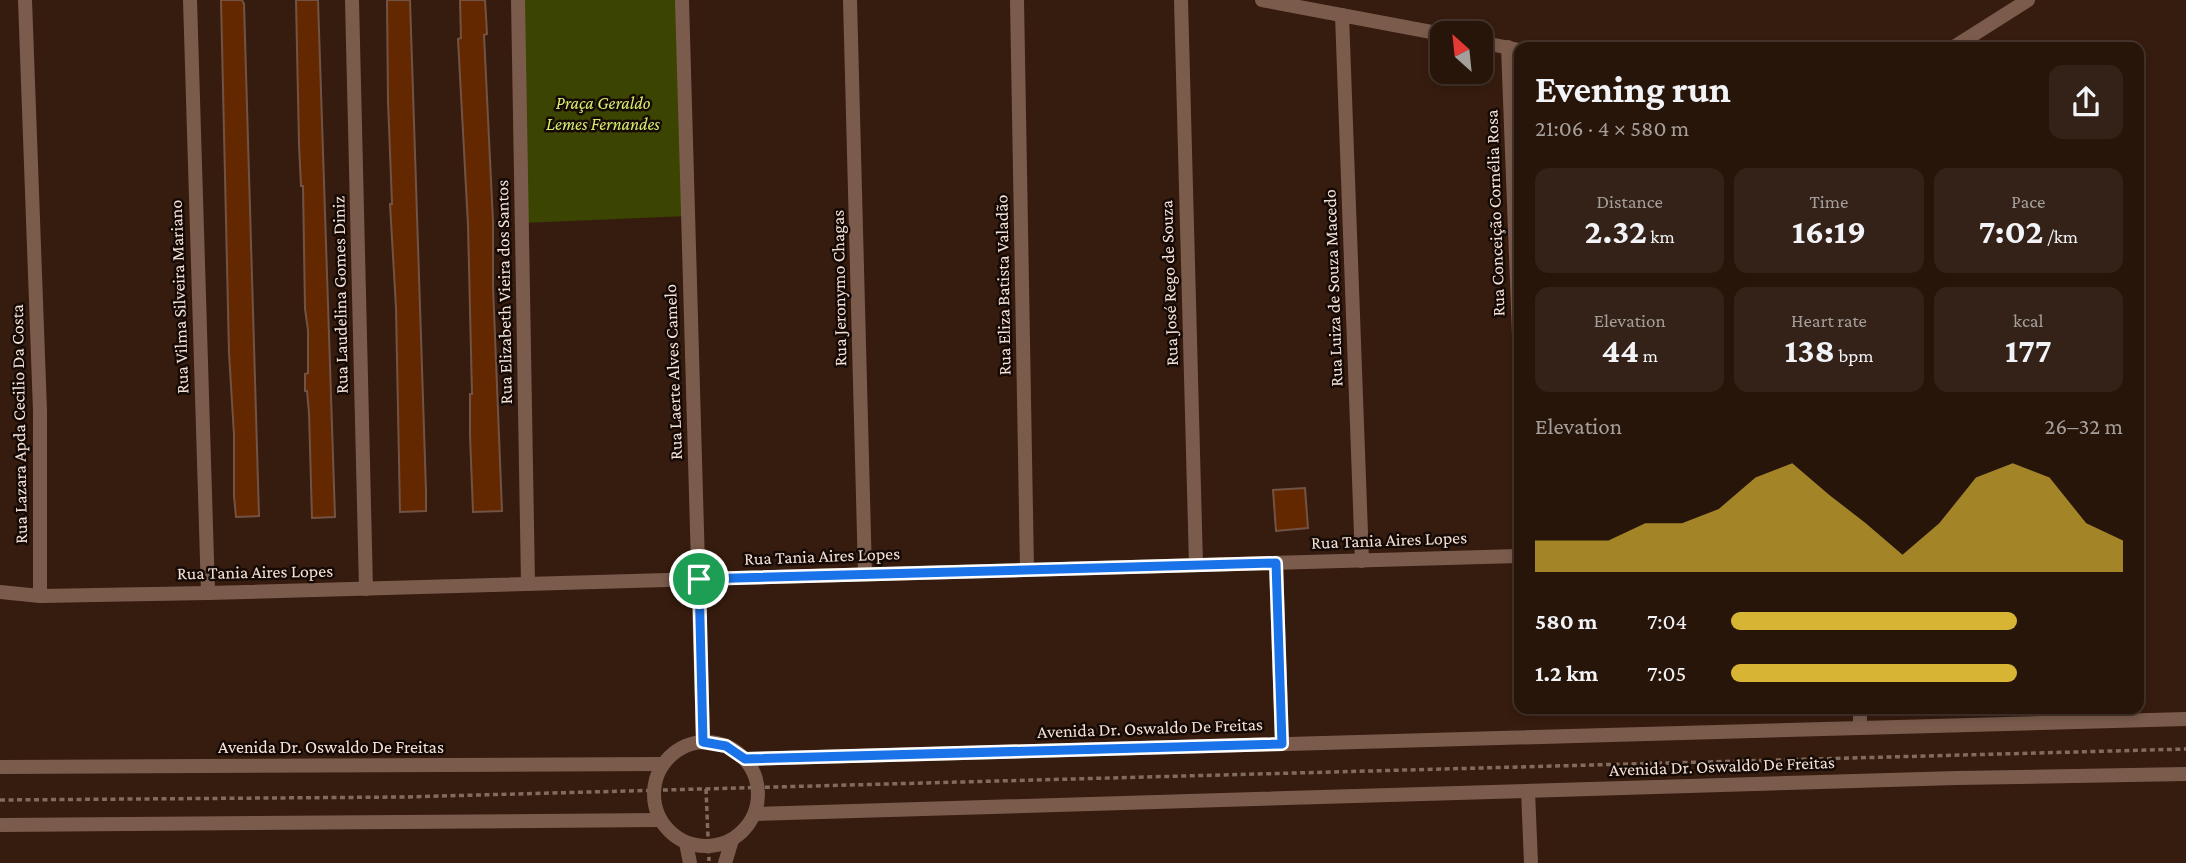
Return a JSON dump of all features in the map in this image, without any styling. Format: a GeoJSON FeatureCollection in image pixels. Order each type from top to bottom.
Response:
{"type":"FeatureCollection","features":[{"type":"Feature","properties":{"kind":"street","name":"Rua Lazara Apda Cecilio Da Costa"},"geometry":{"type":"LineString","coordinates":[[25,0],[40,411],[40,596]]}},
{"type":"Feature","properties":{"kind":"street","name":"Rua Vilma Silveira Mariano"},"geometry":{"type":"LineString","coordinates":[[190,0],[208,593]]}},
{"type":"Feature","properties":{"kind":"street","name":"Rua Laudelina Gomes Diniz"},"geometry":{"type":"LineString","coordinates":[[352,0],[366,589]]}},
{"type":"Feature","properties":{"kind":"street","name":"Rua Elizabeth Vieira dos Santos"},"geometry":{"type":"LineString","coordinates":[[518,0],[528,584]]}},
{"type":"Feature","properties":{"kind":"street","name":"Rua Laerte Alves Camelo"},"geometry":{"type":"LineString","coordinates":[[682,0],[703,742]]}},
{"type":"Feature","properties":{"kind":"street","name":"Rua Jeronymo Chagas"},"geometry":{"type":"LineString","coordinates":[[850,0],[866,574]]}},
{"type":"Feature","properties":{"kind":"street","name":"Rua Eliza Batista Valadão"},"geometry":{"type":"LineString","coordinates":[[1017,0],[1027,569]]}},
{"type":"Feature","properties":{"kind":"street","name":"Rua José Rego de Souza"},"geometry":{"type":"LineString","coordinates":[[1181,0],[1196,565]]}},
{"type":"Feature","properties":{"kind":"street"},"geometry":{"type":"LineString","coordinates":[[1262,0],[1430,32]]}},
{"type":"Feature","properties":{"kind":"street"},"geometry":{"type":"LineString","coordinates":[[1962,42],[2028,0]]}},
{"type":"Feature","properties":{"kind":"street","name":"Rua Luiza de Souza Macedo"},"geometry":{"type":"LineString","coordinates":[[1342,15],[1362,561]]}},
{"type":"Feature","properties":{"kind":"street"},"geometry":{"type":"LineString","coordinates":[[1493,44],[1513,48]]}},
{"type":"Feature","properties":{"kind":"street","name":"Rua Conceição Cornélia Rosa"},"geometry":{"type":"LineString","coordinates":[[1513,48],[1514,96]]}},
{"type":"Feature","properties":{"kind":"street","name":"Rua Tania Aires Lopes"},"geometry":{"type":"LineString","coordinates":[[0,592],[40,596],[208,593],[1514,556]]}},
{"type":"Feature","properties":{"kind":"street"},"geometry":{"type":"LineString","coordinates":[[1276,563],[1282,744]]}},
{"type":"Feature","properties":{"kind":"street"},"geometry":{"type":"LineString","coordinates":[[1860,714],[1860,727]]}},
{"type":"Feature","properties":{"kind":"street","name":"Avenida Dr. Oswaldo De Freitas"},"geometry":{"type":"LineString","coordinates":[[745,759],[2186,719]]}},
{"type":"Feature","properties":{"kind":"street"},"geometry":{"type":"LineString","coordinates":[[703,742],[726,746],[745,759],[752,769],[758,788],[755,814],[741,833],[732,840],[708,846],[686,843],[676,837],[660,820],[654,791],[657,775],[663,764],[680,749],[703,742]]}},
{"type":"Feature","properties":{"kind":"street","name":"Avenida Dr. Oswaldo De Freitas"},"geometry":{"type":"LineString","coordinates":[[0,767],[663,764]]}},
{"type":"Feature","properties":{"kind":"street","name":"Avenida Dr. Oswaldo De Freitas"},"geometry":{"type":"LineString","coordinates":[[755,814],[1957,778],[2186,774]]}},
{"type":"Feature","properties":{"kind":"street"},"geometry":{"type":"LineString","coordinates":[[1528,791],[1531,863]]}},
{"type":"Feature","properties":{"kind":"street"},"geometry":{"type":"LineString","coordinates":[[0,825],[660,820]]}},
{"type":"Feature","properties":{"kind":"street"},"geometry":{"type":"LineString","coordinates":[[725,863],[732,840]]}},
{"type":"Feature","properties":{"kind":"street"},"geometry":{"type":"LineString","coordinates":[[686,843],[690,863]]}},
{"type":"Feature","properties":{"kind":"path"},"geometry":{"type":"LineString","coordinates":[[0,800],[404,797],[2186,749]]}},
{"type":"Feature","properties":{"kind":"path"},"geometry":{"type":"LineString","coordinates":[[706,789],[709,863]]}},
{"type":"Feature","properties":{"kind":"green space","name":"Praça Geraldo Lemes Fernandes"},"geometry":{"type":"Polygon","coordinates":[[[518,0],[682,0],[688,216],[522,223],[518,0]]]}},
{"type":"Feature","properties":{"kind":"building"},"geometry":{"type":"Polygon","coordinates":[[[221,0],[242,0],[244,4],[259,516],[236,517],[234,496],[221,0]]]}},
{"type":"Feature","properties":{"kind":"building"},"geometry":{"type":"Polygon","coordinates":[[[296,0],[318,0],[335,517],[312,518],[309,413],[305,391],[305,374],[308,373],[308,330],[299,144],[296,0]]]}},
{"type":"Feature","properties":{"kind":"building"},"geometry":{"type":"Polygon","coordinates":[[[387,0],[410,0],[426,511],[400,512],[396,308],[390,204],[387,0]]]}},
{"type":"Feature","properties":{"kind":"building"},"geometry":{"type":"Polygon","coordinates":[[[460,0],[485,0],[487,34],[484,35],[502,511],[473,512],[468,225],[458,39],[461,38],[460,0]]]}},
{"type":"Feature","properties":{"kind":"building"},"geometry":{"type":"Polygon","coordinates":[[[1305,488],[1308,528],[1276,531],[1273,490],[1305,488]]]}},
{"type":"Feature","properties":{"kind":"route"},"geometry":{"type":"LineString","coordinates":[[1276,563],[1282,744],[745,759],[726,746],[703,742],[699,579],[1276,563]]}}]}
